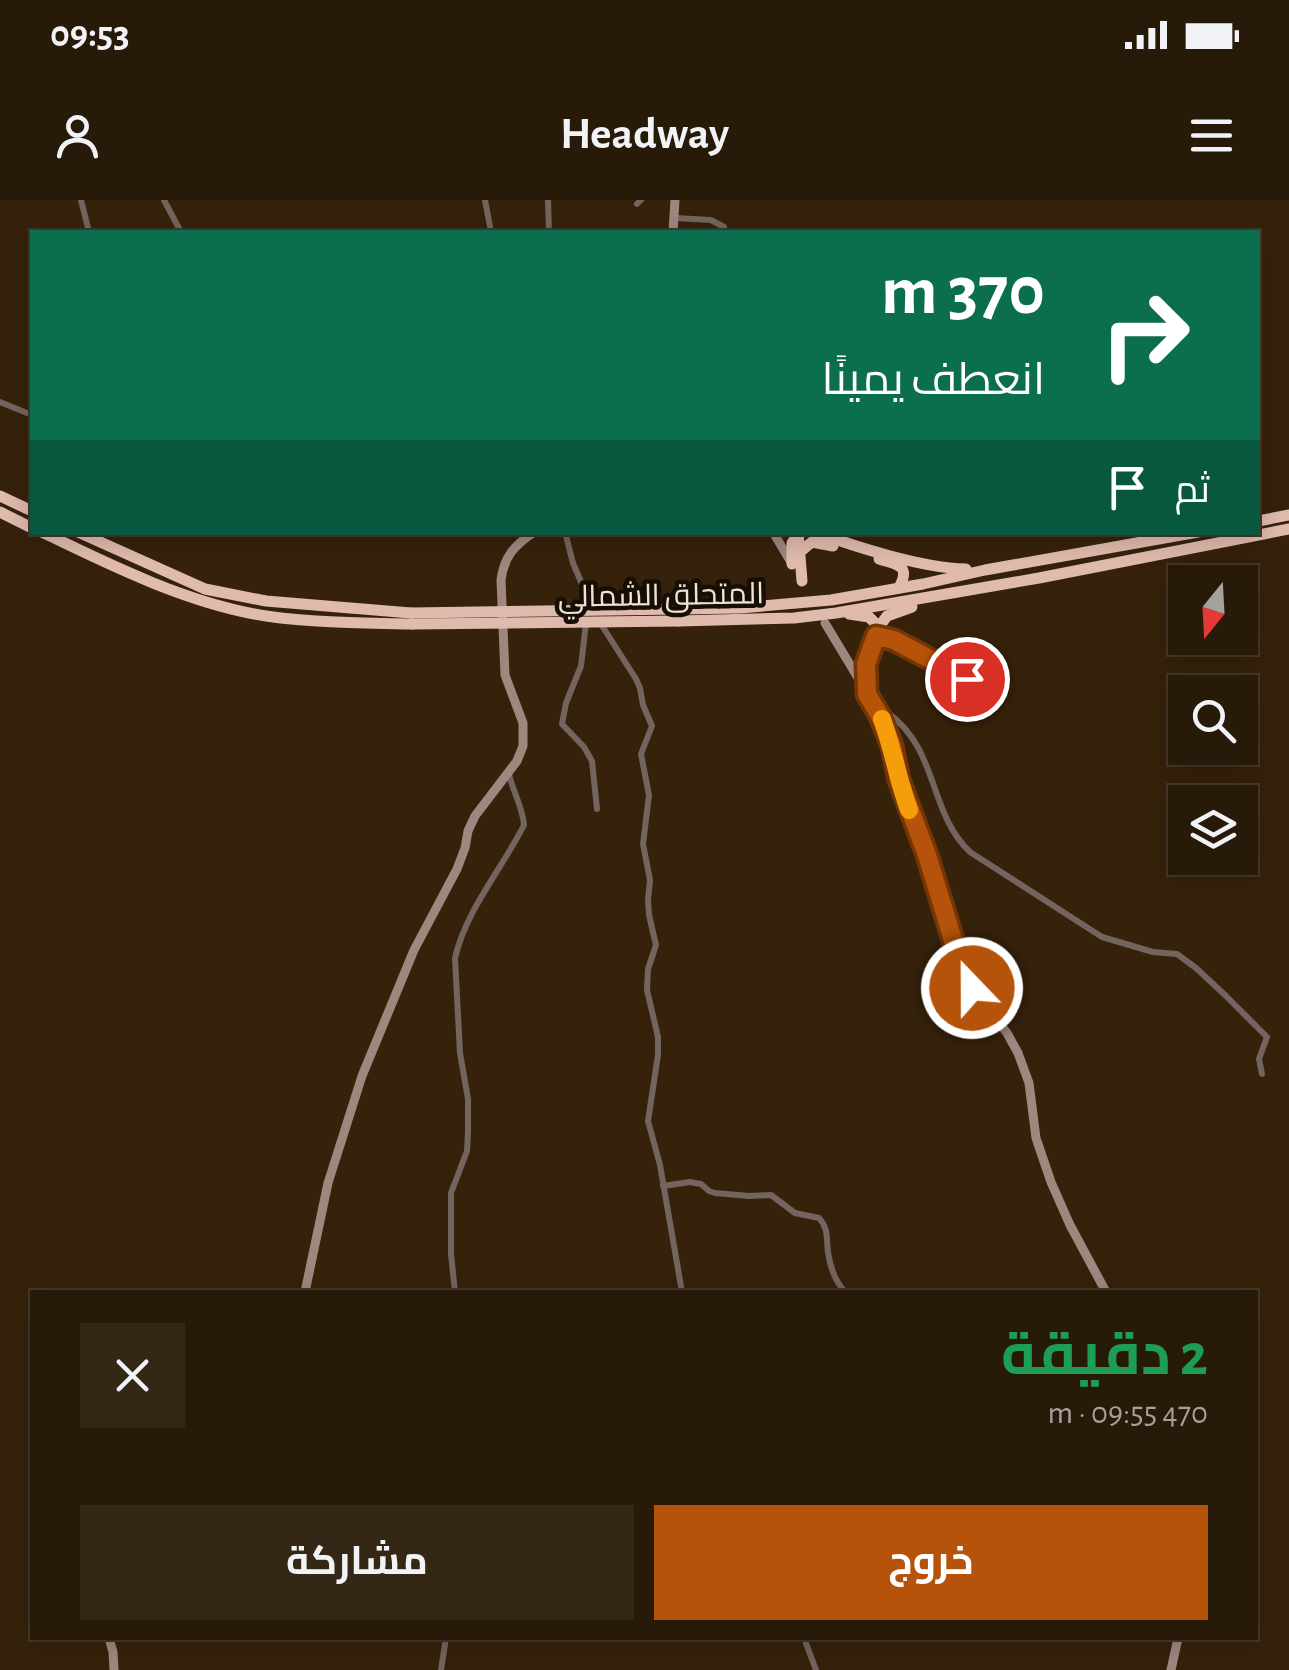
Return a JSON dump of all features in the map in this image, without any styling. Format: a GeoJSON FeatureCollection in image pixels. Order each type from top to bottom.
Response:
{"type":"FeatureCollection","features":[{"type":"Feature","properties":{"kind":"highway"},"geometry":{"type":"LineString","coordinates":[[0,496],[30,510]]}},
{"type":"Feature","properties":{"kind":"highway"},"geometry":{"type":"LineString","coordinates":[[0,512],[30,527]]}},
{"type":"Feature","properties":{"kind":"highway"},"geometry":{"type":"LineString","coordinates":[[1260,521],[1289,515]]}},
{"type":"Feature","properties":{"kind":"highway","name":"المتحلق الشمالي"},"geometry":{"type":"LineString","coordinates":[[1260,535],[1289,529]]}},
{"type":"Feature","properties":{"kind":"highway","name":"المتحلق الشمالي"},"geometry":{"type":"LineString","coordinates":[[48,535],[117,568],[192,597],[264,616],[323,622],[679,615],[794,618],[962,592],[1258,535]]}},
{"type":"Feature","properties":{"kind":"highway","name":"المتحلق الشمالي"},"geometry":{"type":"LineString","coordinates":[[85,535],[205,588],[266,601],[412,618]]}},
{"type":"Feature","properties":{"kind":"highway"},"geometry":{"type":"LineString","coordinates":[[792,564],[790,550],[797,535]]}},
{"type":"Feature","properties":{"kind":"highway"},"geometry":{"type":"LineString","coordinates":[[798,535],[802,581]]}},
{"type":"Feature","properties":{"kind":"highway","name":"المتحلق الشمالي"},"geometry":{"type":"LineString","coordinates":[[679,615],[899,588],[1181,535]]}},
{"type":"Feature","properties":{"kind":"highway"},"geometry":{"type":"LineString","coordinates":[[801,551],[818,538],[933,565],[985,570]]}},
{"type":"Feature","properties":{"kind":"highway"},"geometry":{"type":"LineString","coordinates":[[818,538],[899,565],[905,577],[899,588]]}},
{"type":"Feature","properties":{"kind":"highway"},"geometry":{"type":"LineString","coordinates":[[867,694],[859,671],[887,616],[962,592]]}},
{"type":"Feature","properties":{"kind":"highway"},"geometry":{"type":"LineString","coordinates":[[840,612],[869,617],[877,631]]}},
{"type":"Feature","properties":{"kind":"street"},"geometry":{"type":"LineString","coordinates":[[81,200],[88,230]]}},
{"type":"Feature","properties":{"kind":"street"},"geometry":{"type":"LineString","coordinates":[[164,200],[180,230]]}},
{"type":"Feature","properties":{"kind":"street"},"geometry":{"type":"LineString","coordinates":[[484,200],[491,230]]}},
{"type":"Feature","properties":{"kind":"street"},"geometry":{"type":"LineString","coordinates":[[548,200],[549,230]]}},
{"type":"Feature","properties":{"kind":"street"},"geometry":{"type":"LineString","coordinates":[[673,230],[675,200]]}},
{"type":"Feature","properties":{"kind":"street"},"geometry":{"type":"LineString","coordinates":[[675,218],[711,220],[724,227]]}},
{"type":"Feature","properties":{"kind":"street"},"geometry":{"type":"LineString","coordinates":[[0,402],[30,414]]}},
{"type":"Feature","properties":{"kind":"street"},"geometry":{"type":"LineString","coordinates":[[306,1290],[328,1183],[362,1076],[414,950],[456,869],[468,830],[523,746],[521,714],[505,675],[501,580],[512,549],[530,535]]}},
{"type":"Feature","properties":{"kind":"street"},"geometry":{"type":"LineString","coordinates":[[566,535],[588,602],[636,679],[652,726],[642,754],[649,795],[643,844],[650,880],[649,915],[656,945],[646,979],[658,1037],[648,1112],[682,1290]]}},
{"type":"Feature","properties":{"kind":"street"},"geometry":{"type":"LineString","coordinates":[[775,535],[809,596]]}},
{"type":"Feature","properties":{"kind":"street"},"geometry":{"type":"LineString","coordinates":[[588,602],[581,666],[566,702],[562,724],[592,761],[597,809]]}},
{"type":"Feature","properties":{"kind":"street"},"geometry":{"type":"LineString","coordinates":[[825,623],[859,671]]}},
{"type":"Feature","properties":{"kind":"street"},"geometry":{"type":"LineString","coordinates":[[877,631],[967,679],[992,686]]}},
{"type":"Feature","properties":{"kind":"street"},"geometry":{"type":"LineString","coordinates":[[867,694],[892,746],[899,780],[957,953],[972,988],[1007,1032],[1018,1053],[1028,1082],[1036,1138],[1051,1182],[1105,1290]]}},
{"type":"Feature","properties":{"kind":"street"},"geometry":{"type":"LineString","coordinates":[[880,716],[888,713],[911,733],[950,828],[970,852],[1102,937],[1154,952],[1177,954],[1196,968],[1266,1037],[1259,1060],[1262,1074]]}},
{"type":"Feature","properties":{"kind":"street"},"geometry":{"type":"LineString","coordinates":[[455,1290],[451,1193],[467,1152],[468,1132],[455,958],[479,903],[524,825],[508,774]]}},
{"type":"Feature","properties":{"kind":"street"},"geometry":{"type":"LineString","coordinates":[[663,1186],[690,1182],[715,1193],[771,1196],[796,1213],[820,1218],[826,1226],[835,1279],[844,1290]]}},
{"type":"Feature","properties":{"kind":"street"},"geometry":{"type":"LineString","coordinates":[[110,1640],[114,1670]]}},
{"type":"Feature","properties":{"kind":"street"},"geometry":{"type":"LineString","coordinates":[[441,1670],[446,1640]]}},
{"type":"Feature","properties":{"kind":"street"},"geometry":{"type":"LineString","coordinates":[[805,1640],[816,1670]]}},
{"type":"Feature","properties":{"kind":"street"},"geometry":{"type":"LineString","coordinates":[[1171,1670],[1178,1640]]}},
{"type":"Feature","properties":{"kind":"slow traffic"},"geometry":{"type":"LineString","coordinates":[[882,719],[909,810]]}},
{"type":"Feature","properties":{"kind":"route"},"geometry":{"type":"LineString","coordinates":[[967,679],[894,640],[876,636],[865,670],[867,694],[892,746],[899,780],[972,988]]}}]}
